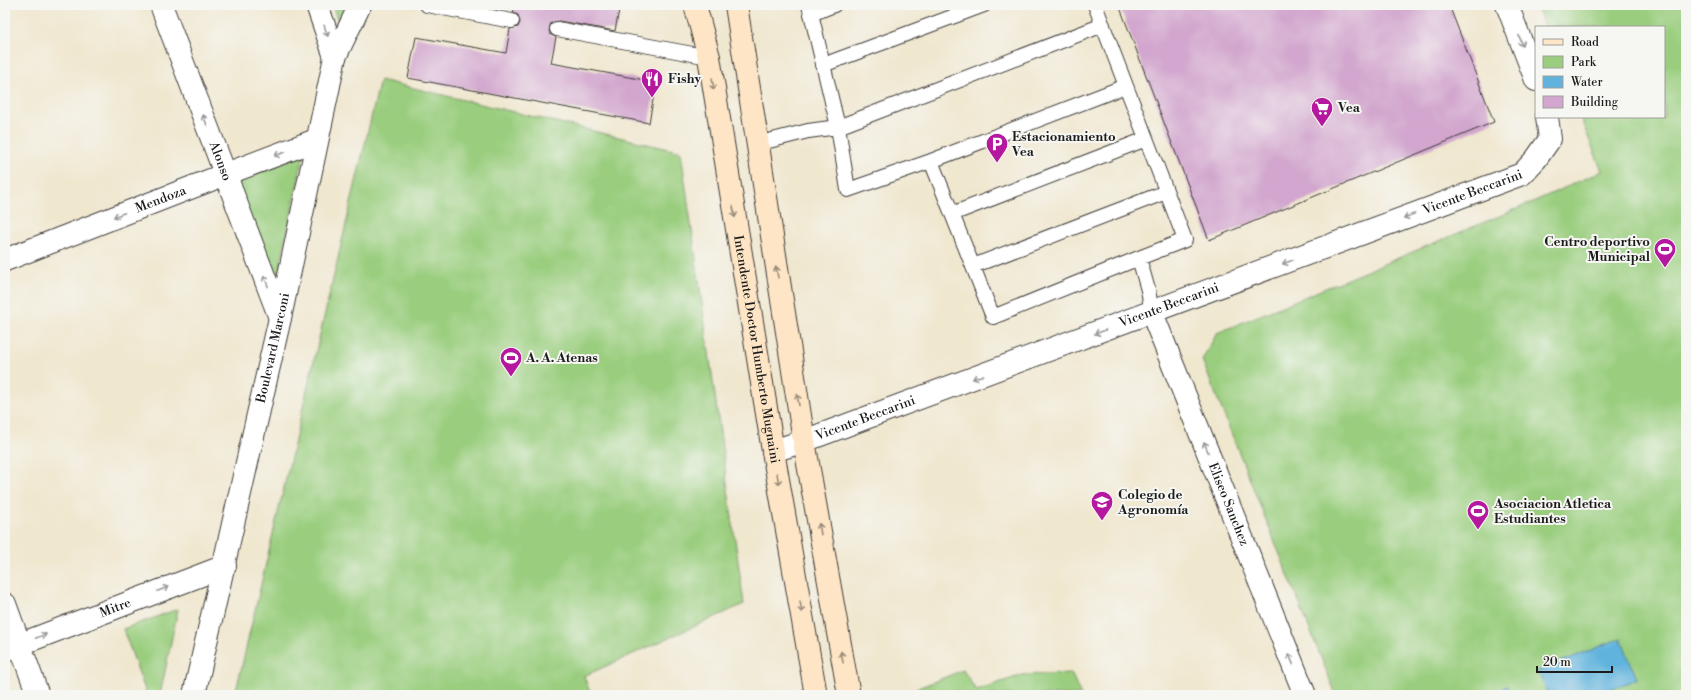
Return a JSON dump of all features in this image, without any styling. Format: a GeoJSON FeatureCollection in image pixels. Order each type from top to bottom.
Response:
{"type":"FeatureCollection","features":[{"type":"Feature","properties":{"kind":"main road","name":"Intendente Doctor Humberto Mugnaini"},"geometry":{"type":"LineString","coordinates":[[695,5],[709,57],[773,451],[816,695]]}},
{"type":"Feature","properties":{"kind":"main road"},"geometry":{"type":"LineString","coordinates":[[736,5],[804,441],[849,695]]}},
{"type":"Feature","properties":{"kind":"street","name":"Alonso"},"geometry":{"type":"LineString","coordinates":[[161,5],[280,318]]}},
{"type":"Feature","properties":{"kind":"street"},"geometry":{"type":"LineString","coordinates":[[317,5],[335,57]]}},
{"type":"Feature","properties":{"kind":"street","name":"Boulevard Marconi"},"geometry":{"type":"LineString","coordinates":[[194,695],[225,566],[280,318],[316,140],[335,57],[360,5]]}},
{"type":"Feature","properties":{"kind":"street"},"geometry":{"type":"LineString","coordinates":[[1507,5],[1535,77]]}},
{"type":"Feature","properties":{"kind":"street","name":"Vicente Beccarini"},"geometry":{"type":"LineString","coordinates":[[773,451],[804,441],[1152,313],[1522,174],[1550,139],[1547,118]]}},
{"type":"Feature","properties":{"kind":"street","name":"Mendoza"},"geometry":{"type":"LineString","coordinates":[[5,260],[316,140]]}},
{"type":"Feature","properties":{"kind":"street","name":"Eliseo Sanchez"},"geometry":{"type":"LineString","coordinates":[[1152,313],[1305,695]]}},
{"type":"Feature","properties":{"kind":"street","name":"Mitre"},"geometry":{"type":"LineString","coordinates":[[12,647],[225,566]]}},
{"type":"Feature","properties":{"kind":"street"},"geometry":{"type":"LineString","coordinates":[[5,604],[12,647],[38,695]]}},
{"type":"Feature","properties":{"kind":"lane"},"geometry":{"type":"LineString","coordinates":[[427,5],[512,21]]}},
{"type":"Feature","properties":{"kind":"lane"},"geometry":{"type":"LineString","coordinates":[[834,5],[810,10],[838,127],[848,190],[1126,86]]}},
{"type":"Feature","properties":{"kind":"lane"},"geometry":{"type":"LineString","coordinates":[[823,65],[984,5]]}},
{"type":"Feature","properties":{"kind":"lane"},"geometry":{"type":"LineString","coordinates":[[931,160],[993,317],[1185,240],[1095,5]]}},
{"type":"Feature","properties":{"kind":"lane"},"geometry":{"type":"LineString","coordinates":[[757,144],[808,131],[838,127],[1103,26]]}},
{"type":"Feature","properties":{"kind":"lane"},"geometry":{"type":"LineString","coordinates":[[557,29],[709,57]]}},
{"type":"Feature","properties":{"kind":"lane"},"geometry":{"type":"LineString","coordinates":[[952,214],[1146,139]]}},
{"type":"Feature","properties":{"kind":"lane"},"geometry":{"type":"LineString","coordinates":[[973,266],[1166,192]]}},
{"type":"Feature","properties":{"kind":"lane"},"geometry":{"type":"LineString","coordinates":[[1139,258],[1148,290],[1152,313]]}},
{"type":"Feature","properties":{"kind":"green space"},"geometry":{"type":"Polygon","coordinates":[[[332,5],[345,5],[338,21],[332,5]]]}},
{"type":"Feature","properties":{"kind":"green space","name":"Asociacion Atletica Estudiantes"},"geometry":{"type":"Polygon","coordinates":[[[1536,5],[1686,5],[1686,695],[1336,695],[1202,360],[1217,333],[1526,205],[1602,171],[1580,118],[1665,118],[1665,26],[1545,26],[1536,5]]]}},
{"type":"Feature","properties":{"kind":"green space","name":"A. A. Atenas"},"geometry":{"type":"Polygon","coordinates":[[[380,80],[681,152],[744,604],[584,676],[591,695],[235,695],[380,80]]]}},
{"type":"Feature","properties":{"kind":"green space"},"geometry":{"type":"Polygon","coordinates":[[[304,154],[275,290],[237,181],[304,154]]]}},
{"type":"Feature","properties":{"kind":"green space"},"geometry":{"type":"Polygon","coordinates":[[[178,609],[160,695],[147,695],[123,629],[178,609]]]}},
{"type":"Feature","properties":{"kind":"green space"},"geometry":{"type":"Polygon","coordinates":[[[963,670],[976,690],[1023,675],[1071,673],[1081,695],[909,695],[908,692],[963,670]]]}},
{"type":"Feature","properties":{"kind":"water"},"geometry":{"type":"Polygon","coordinates":[[[1621,638],[1637,679],[1596,695],[1548,695],[1538,671],[1621,638]]]}},
{"type":"Feature","properties":{"kind":"water"},"geometry":{"type":"Polygon","coordinates":[[[1507,686],[1510,695],[1483,695],[1507,686]]]}},
{"type":"Feature","properties":{"kind":"building"},"geometry":{"type":"Polygon","coordinates":[[[515,5],[620,5],[615,31],[559,21],[551,23],[549,31],[551,35],[556,37],[551,63],[656,82],[649,123],[408,78],[416,37],[506,53],[510,29],[518,27],[520,22],[518,15],[513,13],[515,5]]]}},
{"type":"Feature","properties":{"kind":"building","name":"Vea"},"geometry":{"type":"Polygon","coordinates":[[[1119,5],[1449,5],[1494,122],[1209,240],[1119,5]]]}},
{"type":"Feature","properties":{"kind":"place","name":"Fishy"},"geometry":{"type":"Point","coordinates":[652,98]}},
{"type":"Feature","properties":{"kind":"place","name":"Vea"},"geometry":{"type":"Point","coordinates":[1322,128]}},
{"type":"Feature","properties":{"kind":"place","name":"Estacionamiento Vea"},"geometry":{"type":"Point","coordinates":[997,164]}},
{"type":"Feature","properties":{"kind":"place","name":"Centro deportivo Municipal"},"geometry":{"type":"Point","coordinates":[1665,268]}},
{"type":"Feature","properties":{"kind":"place","name":"A. A. Atenas"},"geometry":{"type":"Point","coordinates":[511,378]}},
{"type":"Feature","properties":{"kind":"place","name":"Colegio de Agronomía"},"geometry":{"type":"Point","coordinates":[1102,522]}},
{"type":"Feature","properties":{"kind":"place","name":"Asociacion Atletica Estudiantes"},"geometry":{"type":"Point","coordinates":[1478,530]}}]}
